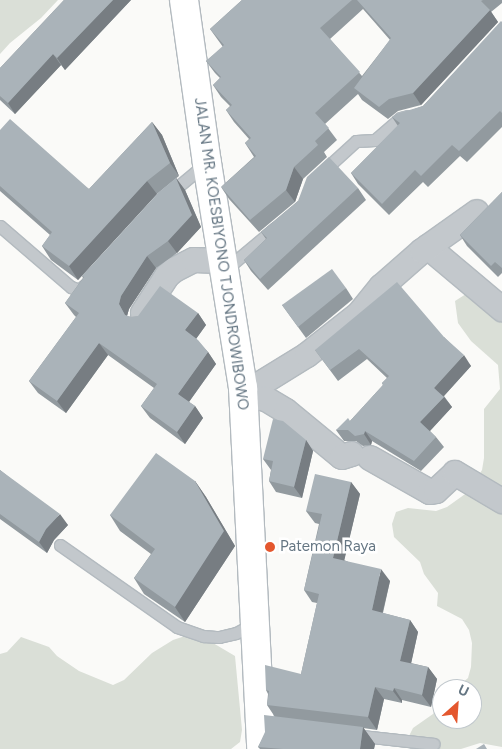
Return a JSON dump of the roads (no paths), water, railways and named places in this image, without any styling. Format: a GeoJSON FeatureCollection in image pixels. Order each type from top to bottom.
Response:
{"type":"FeatureCollection","features":[{"type":"Feature","properties":{"kind":"main road","name":"JALAN MR. KOESBIYONO TJONDROWIBOWO"},"geometry":{"type":"LineString","coordinates":[[184,0],[207,163],[243,392],[255,623],[263,732]]}},
{"type":"Feature","properties":{"kind":"street"},"geometry":{"type":"LineString","coordinates":[[243,392],[260,384],[307,355],[358,314],[381,287],[428,247],[477,212]]}},
{"type":"Feature","properties":{"kind":"street"},"geometry":{"type":"LineString","coordinates":[[428,247],[502,309]]}},
{"type":"Feature","properties":{"kind":"street"},"geometry":{"type":"LineString","coordinates":[[142,316],[167,276],[174,270],[194,260],[223,266]]}},
{"type":"Feature","properties":{"kind":"street"},"geometry":{"type":"LineString","coordinates":[[243,392],[266,399],[286,411],[342,457],[361,456],[430,492],[436,491],[455,473],[502,501]]}},
{"type":"Feature","properties":{"kind":"lane"},"geometry":{"type":"LineString","coordinates":[[315,178],[356,141],[375,140],[400,118],[417,115]]}},
{"type":"Feature","properties":{"kind":"lane"},"geometry":{"type":"LineString","coordinates":[[162,199],[207,163]]}},
{"type":"Feature","properties":{"kind":"lane"},"geometry":{"type":"LineString","coordinates":[[223,266],[284,220]]}},
{"type":"Feature","properties":{"kind":"lane"},"geometry":{"type":"LineString","coordinates":[[0,226],[71,287],[79,290],[83,288],[95,274]]}},
{"type":"Feature","properties":{"kind":"lane"},"geometry":{"type":"LineString","coordinates":[[60,545],[177,627],[203,636],[219,637],[236,633],[255,623]]}},
{"type":"Feature","properties":{"kind":"lane"},"geometry":{"type":"LineString","coordinates":[[337,732],[434,744]]}},
{"type":"Feature","properties":{"kind":"place","name":"Patemon Raya"},"geometry":{"type":"Point","coordinates":[270,547]}}]}
